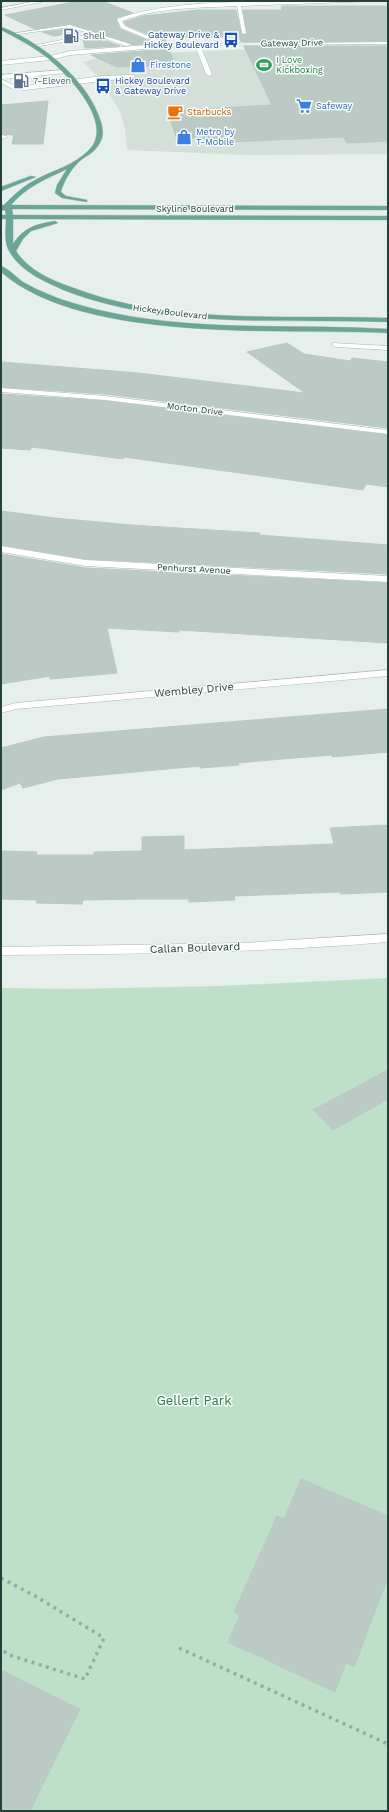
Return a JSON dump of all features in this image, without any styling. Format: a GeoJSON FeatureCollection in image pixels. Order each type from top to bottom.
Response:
{"type":"FeatureCollection","features":[{"type":"Feature","properties":{"kind":"main road"},"geometry":{"type":"LineString","coordinates":[[1,28],[34,46],[50,58],[82,90],[96,114],[100,135],[98,143],[92,150],[75,162],[23,189],[1,210]]}},
{"type":"Feature","properties":{"kind":"main road"},"geometry":{"type":"LineString","coordinates":[[1,189],[75,162]]}},
{"type":"Feature","properties":{"kind":"main road"},"geometry":{"type":"LineString","coordinates":[[75,162],[58,188],[58,193],[64,197],[84,201],[164,207]]}},
{"type":"Feature","properties":{"kind":"main road","name":"Skyline Boulevard"},"geometry":{"type":"LineString","coordinates":[[4,206],[388,208]]}},
{"type":"Feature","properties":{"kind":"main road","name":"Hickey Boulevard"},"geometry":{"type":"LineString","coordinates":[[4,206],[10,217],[8,237],[13,251],[27,267],[52,282],[86,296],[134,308],[208,317],[322,317],[388,320]]}},
{"type":"Feature","properties":{"kind":"main road","name":"Skyline Boulevard"},"geometry":{"type":"LineString","coordinates":[[1,217],[388,218]]}},
{"type":"Feature","properties":{"kind":"main road"},"geometry":{"type":"LineString","coordinates":[[13,251],[22,234],[35,227],[58,223],[121,218]]}},
{"type":"Feature","properties":{"kind":"main road","name":"Hickey Boulevard"},"geometry":{"type":"LineString","coordinates":[[1,268],[22,284],[61,302],[92,311],[136,320],[210,328],[322,328],[388,331]]}},
{"type":"Feature","properties":{"kind":"street"},"geometry":{"type":"LineString","coordinates":[[1,9],[44,1]]}},
{"type":"Feature","properties":{"kind":"street"},"geometry":{"type":"LineString","coordinates":[[165,45],[123,26],[119,20],[123,17],[138,13],[239,5],[371,1]]}},
{"type":"Feature","properties":{"kind":"street"},"geometry":{"type":"LineString","coordinates":[[239,5],[244,33]]}},
{"type":"Feature","properties":{"kind":"street"},"geometry":{"type":"LineString","coordinates":[[12,34],[70,26],[133,47]]}},
{"type":"Feature","properties":{"kind":"street"},"geometry":{"type":"LineString","coordinates":[[34,46],[96,35]]}},
{"type":"Feature","properties":{"kind":"street","name":"Gateway Drive"},"geometry":{"type":"LineString","coordinates":[[50,58],[70,53],[165,45],[291,42],[388,43]]}},
{"type":"Feature","properties":{"kind":"street"},"geometry":{"type":"LineString","coordinates":[[196,45],[210,74]]}},
{"type":"Feature","properties":{"kind":"street","name":"Gateway Drive"},"geometry":{"type":"LineString","coordinates":[[1,63],[180,49],[196,45]]}},
{"type":"Feature","properties":{"kind":"street"},"geometry":{"type":"LineString","coordinates":[[1,77],[64,72]]}},
{"type":"Feature","properties":{"kind":"street"},"geometry":{"type":"LineString","coordinates":[[31,75],[41,86]]}},
{"type":"Feature","properties":{"kind":"street"},"geometry":{"type":"LineString","coordinates":[[1,80],[6,86],[12,88],[41,86],[73,81],[133,77]]}},
{"type":"Feature","properties":{"kind":"street"},"geometry":{"type":"LineString","coordinates":[[336,345],[388,348]]}},
{"type":"Feature","properties":{"kind":"street","name":"Morton Drive"},"geometry":{"type":"LineString","coordinates":[[1,390],[105,398],[388,432]]}},
{"type":"Feature","properties":{"kind":"street","name":"Penhurst Avenue"},"geometry":{"type":"LineString","coordinates":[[1,549],[86,562],[388,579]]}},
{"type":"Feature","properties":{"kind":"street","name":"Wembley Drive"},"geometry":{"type":"LineString","coordinates":[[1,710],[16,706],[388,673]]}},
{"type":"Feature","properties":{"kind":"street","name":"Callan Boulevard"},"geometry":{"type":"LineString","coordinates":[[1,951],[168,950],[274,946],[388,938]]}},
{"type":"Feature","properties":{"kind":"path"},"geometry":{"type":"LineString","coordinates":[[1,1578],[37,1597],[104,1638],[85,1678],[8,1655],[1,1649]]}},
{"type":"Feature","properties":{"kind":"path"},"geometry":{"type":"LineString","coordinates":[[179,1648],[388,1744]]}},
{"type":"Feature","properties":{"kind":"shaded area"},"geometry":{"type":"Polygon","coordinates":[[[259,49],[388,49],[388,154],[247,155],[127,150],[125,129],[120,111],[99,78],[83,62],[98,58],[159,53],[259,49]]]}},
{"type":"Feature","properties":{"kind":"green space","name":"Gellert Park"},"geometry":{"type":"Polygon","coordinates":[[[388,978],[388,1811],[1,1811],[1,988],[71,989],[220,986],[388,978]]]}},
{"type":"Feature","properties":{"kind":"building"},"geometry":{"type":"Polygon","coordinates":[[[80,1],[102,1],[133,13],[116,18],[120,29],[154,43],[132,45],[130,43],[70,24],[35,29],[5,15],[80,1]]]}},
{"type":"Feature","properties":{"kind":"building"},"geometry":{"type":"Polygon","coordinates":[[[281,6],[388,6],[388,41],[241,42],[239,37],[165,37],[166,42],[126,25],[124,22],[143,16],[198,10],[236,10],[241,33],[245,35],[247,33],[243,10],[282,10],[281,6]]]}},
{"type":"Feature","properties":{"kind":"building"},"geometry":{"type":"Polygon","coordinates":[[[70,29],[80,32],[54,36],[42,32],[70,29]]]}},
{"type":"Feature","properties":{"kind":"building"},"geometry":{"type":"Polygon","coordinates":[[[97,38],[120,46],[85,48],[83,40],[97,38]]]}},
{"type":"Feature","properties":{"kind":"building"},"geometry":{"type":"Polygon","coordinates":[[[244,46],[388,46],[388,141],[347,143],[343,137],[206,143],[204,138],[177,139],[167,111],[272,105],[244,46]]]}},
{"type":"Feature","properties":{"kind":"building"},"geometry":{"type":"Polygon","coordinates":[[[169,49],[175,65],[117,67],[91,55],[169,49]]]}},
{"type":"Feature","properties":{"kind":"building"},"geometry":{"type":"Polygon","coordinates":[[[48,101],[43,144],[12,144],[14,135],[1,134],[1,105],[48,101]]]}},
{"type":"Feature","properties":{"kind":"building"},"geometry":{"type":"Polygon","coordinates":[[[287,343],[304,354],[350,361],[352,358],[388,362],[388,428],[105,394],[1,387],[1,362],[138,373],[305,393],[247,352],[287,343]]]}},
{"type":"Feature","properties":{"kind":"building"},"geometry":{"type":"Polygon","coordinates":[[[1,394],[105,401],[388,435],[388,487],[366,484],[363,490],[124,457],[123,459],[32,447],[30,450],[1,448],[1,394]]]}},
{"type":"Feature","properties":{"kind":"building"},"geometry":{"type":"Polygon","coordinates":[[[1,511],[131,525],[260,533],[259,535],[388,545],[388,574],[86,559],[1,545],[1,511]]]}},
{"type":"Feature","properties":{"kind":"building"},"geometry":{"type":"Polygon","coordinates":[[[1,554],[86,568],[388,583],[388,643],[179,630],[179,632],[107,628],[117,673],[50,679],[50,676],[1,684],[1,554]]]}},
{"type":"Feature","properties":{"kind":"building"},"geometry":{"type":"Polygon","coordinates":[[[388,709],[388,752],[332,757],[332,755],[282,759],[238,763],[239,765],[200,768],[200,766],[58,779],[23,788],[20,783],[1,790],[1,748],[44,737],[388,709]]]}},
{"type":"Feature","properties":{"kind":"building"},"geometry":{"type":"Polygon","coordinates":[[[388,825],[388,892],[341,894],[340,892],[234,896],[235,900],[189,902],[189,899],[83,900],[82,904],[36,903],[37,900],[1,899],[1,851],[37,852],[36,855],[94,855],[94,852],[142,851],[142,837],[184,836],[184,850],[334,844],[330,828],[388,825]]]}},
{"type":"Feature","properties":{"kind":"building"},"geometry":{"type":"Polygon","coordinates":[[[388,1070],[388,1099],[333,1130],[313,1110],[388,1070]]]}},
{"type":"Feature","properties":{"kind":"building"},"geometry":{"type":"Polygon","coordinates":[[[301,1479],[388,1516],[388,1577],[354,1667],[346,1663],[335,1692],[228,1642],[240,1615],[234,1612],[277,1516],[284,1519],[301,1479]]]}},
{"type":"Feature","properties":{"kind":"building"},"geometry":{"type":"Polygon","coordinates":[[[1,1670],[80,1709],[30,1811],[1,1811],[1,1670]]]}},
{"type":"Feature","properties":{"kind":"place","name":"Shell"},"geometry":{"type":"Point","coordinates":[71,36]}},
{"type":"Feature","properties":{"kind":"place","name":"Gateway Drive & Hickey Boulevard"},"geometry":{"type":"Point","coordinates":[231,40]}},
{"type":"Feature","properties":{"kind":"place","name":"Firestone"},"geometry":{"type":"Point","coordinates":[138,65]}},
{"type":"Feature","properties":{"kind":"place","name":"I Love Kickboxing"},"geometry":{"type":"Point","coordinates":[264,65]}},
{"type":"Feature","properties":{"kind":"place","name":"7-Eleven"},"geometry":{"type":"Point","coordinates":[21,81]}},
{"type":"Feature","properties":{"kind":"place","name":"Hickey Boulevard & Gateway Drive"},"geometry":{"type":"Point","coordinates":[103,86]}},
{"type":"Feature","properties":{"kind":"place","name":"Safeway"},"geometry":{"type":"Point","coordinates":[304,106]}},
{"type":"Feature","properties":{"kind":"place","name":"Starbucks"},"geometry":{"type":"Point","coordinates":[175,112]}},
{"type":"Feature","properties":{"kind":"place","name":"Metro by T-Mobile"},"geometry":{"type":"Point","coordinates":[184,137]}}]}
